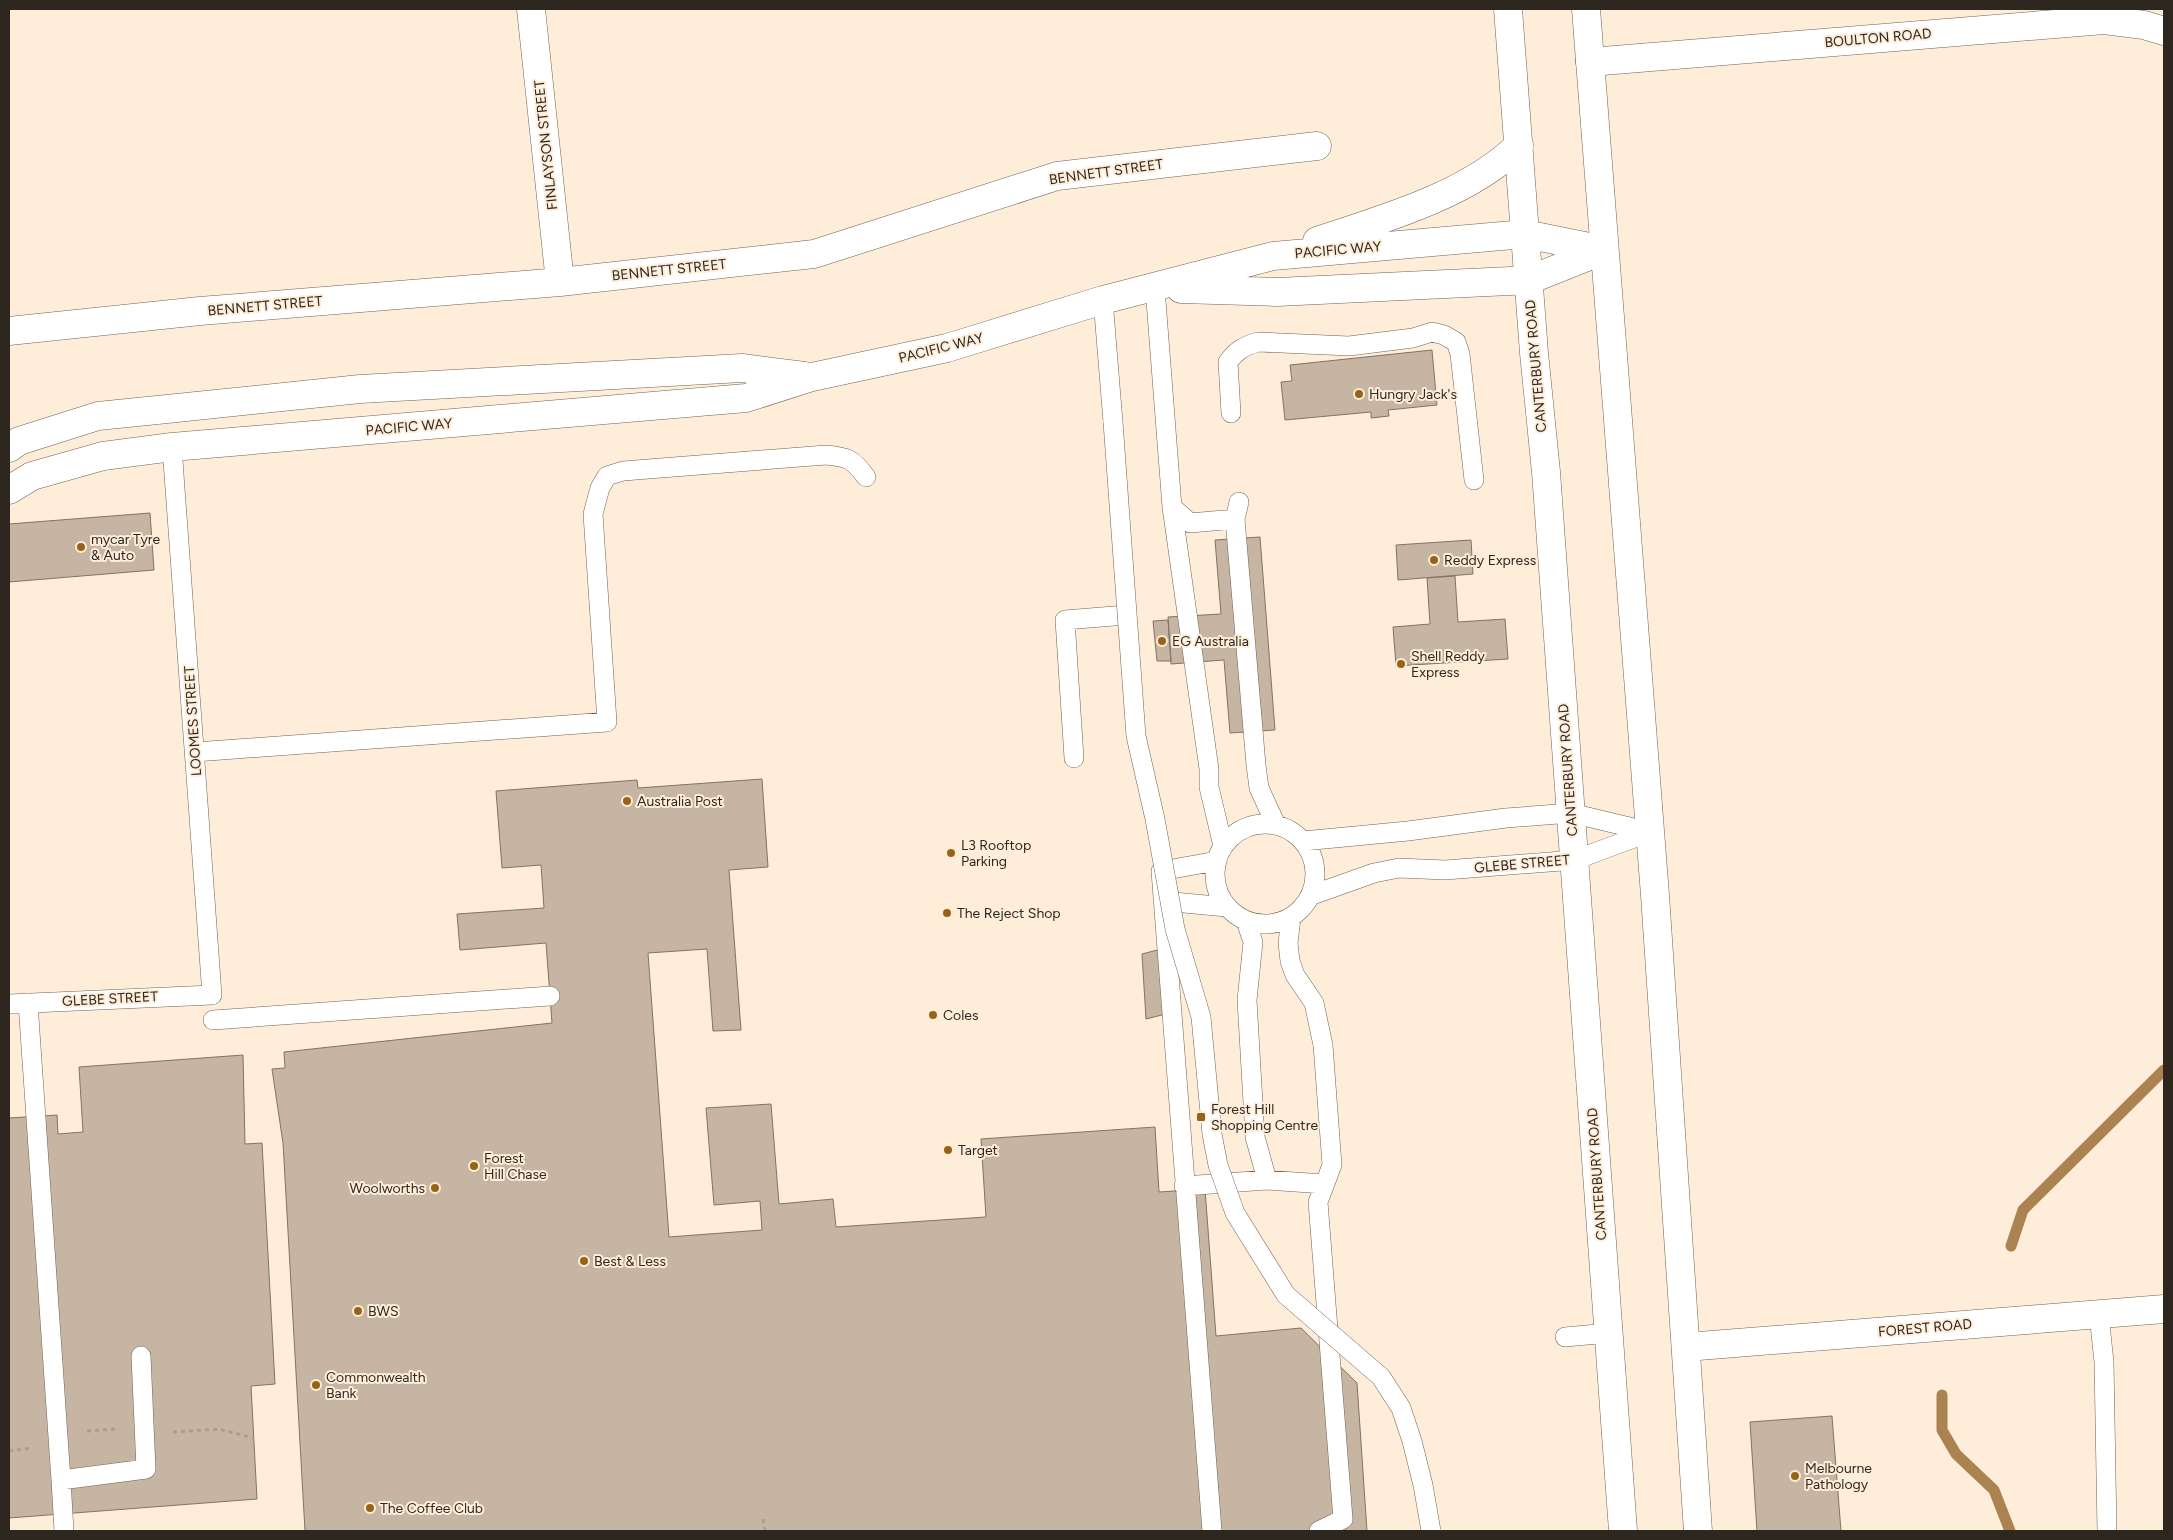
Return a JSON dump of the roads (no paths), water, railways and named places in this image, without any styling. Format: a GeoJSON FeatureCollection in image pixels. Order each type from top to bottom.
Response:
{"type":"FeatureCollection","features":[{"type":"Feature","properties":{"kind":"street","name":"FINLAYSON STREET"},"geometry":{"type":"LineString","coordinates":[[531,9],[560,282]]}},
{"type":"Feature","properties":{"kind":"street","name":"CANTERBURY ROAD"},"geometry":{"type":"LineString","coordinates":[[1508,9],[1534,353],[1546,472],[1623,1531]]}},
{"type":"Feature","properties":{"kind":"street"},"geometry":{"type":"LineString","coordinates":[[1586,9],[1650,832],[1698,1531]]}},
{"type":"Feature","properties":{"kind":"street","name":"BOULTON ROAD"},"geometry":{"type":"LineString","coordinates":[[1590,62],[2104,20],[2144,26],[2164,32]]}},
{"type":"Feature","properties":{"kind":"street"},"geometry":{"type":"LineString","coordinates":[[1273,256],[1392,216],[1476,179],[1504,160],[1518,145]]}},
{"type":"Feature","properties":{"kind":"street","name":"BENNETT STREET"},"geometry":{"type":"LineString","coordinates":[[9,331],[200,311],[560,282],[814,254],[1057,176],[1317,146]]}},
{"type":"Feature","properties":{"kind":"street","name":"PACIFIC WAY"},"geometry":{"type":"LineString","coordinates":[[9,490],[32,476],[103,456],[172,447],[746,398],[812,377],[947,348],[1103,300],[1273,256],[1525,234],[1604,250]]}},
{"type":"Feature","properties":{"kind":"street","name":"PACIFIC WAY"},"geometry":{"type":"LineString","coordinates":[[1155,288],[1277,292],[1529,280],[1604,250]]}},
{"type":"Feature","properties":{"kind":"street","name":"PACIFIC WAY"},"geometry":{"type":"LineString","coordinates":[[9,448],[19,441],[98,416],[360,389],[742,368],[812,377]]}},
{"type":"Feature","properties":{"kind":"street"},"geometry":{"type":"LineString","coordinates":[[167,409],[172,447]]}},
{"type":"Feature","properties":{"kind":"street","name":"FOREST ROAD"},"geometry":{"type":"LineString","coordinates":[[1686,1347],[2164,1309]]}},
{"type":"Feature","properties":{"kind":"lane"},"geometry":{"type":"LineString","coordinates":[[1155,288],[1172,507],[1210,769],[1208,786],[1220,854]]}},
{"type":"Feature","properties":{"kind":"lane"},"geometry":{"type":"LineString","coordinates":[[1103,300],[1136,736],[1156,819],[1175,929],[1201,1017],[1212,1134],[1218,1165],[1235,1212],[1286,1295],[1381,1377],[1401,1408],[1421,1476],[1431,1531]]}},
{"type":"Feature","properties":{"kind":"lane"},"geometry":{"type":"LineString","coordinates":[[1231,412],[1228,362],[1244,346],[1258,342],[1349,346],[1413,338],[1432,332],[1444,335],[1456,342],[1460,354],[1474,480]]}},
{"type":"Feature","properties":{"kind":"lane","name":"LOOMES STREET"},"geometry":{"type":"LineString","coordinates":[[172,447],[212,995]]}},
{"type":"Feature","properties":{"kind":"lane"},"geometry":{"type":"LineString","coordinates":[[195,752],[607,722],[593,514],[597,494],[608,476],[623,471],[826,456],[845,457],[856,463],[866,477]]}},
{"type":"Feature","properties":{"kind":"lane"},"geometry":{"type":"LineString","coordinates":[[1172,507],[1190,523],[1237,510],[1256,765],[1259,788],[1276,825]]}},
{"type":"Feature","properties":{"kind":"lane"},"geometry":{"type":"LineString","coordinates":[[1074,758],[1065,620],[1126,616]]}},
{"type":"Feature","properties":{"kind":"lane"},"geometry":{"type":"LineString","coordinates":[[1303,841],[1408,831],[1506,818],[1571,813],[1650,832]]}},
{"type":"Feature","properties":{"kind":"lane"},"geometry":{"type":"LineString","coordinates":[[1261,824],[1276,825],[1291,831],[1303,841],[1311,853],[1315,867],[1312,895],[1304,908],[1291,918],[1277,924],[1262,925],[1246,921],[1227,907],[1218,893],[1215,877],[1220,854],[1233,835],[1246,827],[1261,824]]}},
{"type":"Feature","properties":{"kind":"lane","name":"GLEBE STREET"},"geometry":{"type":"LineString","coordinates":[[1312,895],[1374,873],[1400,868],[1445,870],[1575,860],[1650,832]]}},
{"type":"Feature","properties":{"kind":"lane"},"geometry":{"type":"LineString","coordinates":[[1212,1531],[1161,871],[1220,854]]}},
{"type":"Feature","properties":{"kind":"lane"},"geometry":{"type":"LineString","coordinates":[[1163,901],[1227,907]]}},
{"type":"Feature","properties":{"kind":"lane"},"geometry":{"type":"LineString","coordinates":[[1291,918],[1288,942],[1290,961],[1295,975],[1314,1003],[1323,1044],[1332,1165],[1318,1202],[1343,1519],[1319,1531]]}},
{"type":"Feature","properties":{"kind":"lane"},"geometry":{"type":"LineString","coordinates":[[1246,921],[1253,942],[1247,1000],[1255,1137],[1267,1180]]}},
{"type":"Feature","properties":{"kind":"lane","name":"GLEBE STREET"},"geometry":{"type":"LineString","coordinates":[[9,1004],[212,995]]}},
{"type":"Feature","properties":{"kind":"lane"},"geometry":{"type":"LineString","coordinates":[[213,1020],[550,996]]}},
{"type":"Feature","properties":{"kind":"lane"},"geometry":{"type":"LineString","coordinates":[[28,1003],[64,1531]]}},
{"type":"Feature","properties":{"kind":"lane"},"geometry":{"type":"LineString","coordinates":[[1184,1186],[1267,1180],[1324,1184]]}},
{"type":"Feature","properties":{"kind":"lane"},"geometry":{"type":"LineString","coordinates":[[2099,1314],[2104,1362],[2107,1531]]}},
{"type":"Feature","properties":{"kind":"lane"},"geometry":{"type":"LineString","coordinates":[[1565,1337],[1609,1333]]}},
{"type":"Feature","properties":{"kind":"lane"},"geometry":{"type":"LineString","coordinates":[[61,1480],[146,1469],[141,1356]]}},
{"type":"Feature","properties":{"kind":"waterway"},"geometry":{"type":"LineString","coordinates":[[2011,1246],[2023,1210],[2164,1070]]}},
{"type":"Feature","properties":{"kind":"waterway"},"geometry":{"type":"LineString","coordinates":[[1942,1395],[1942,1430],[1956,1454],[1994,1490],[2010,1531]]}},
{"type":"Feature","properties":{"kind":"place","name":"Hungry Jack's"},"geometry":{"type":"Point","coordinates":[1359,394]}},
{"type":"Feature","properties":{"kind":"place","name":"mycar Tyre & Auto"},"geometry":{"type":"Point","coordinates":[81,547]}},
{"type":"Feature","properties":{"kind":"place","name":"Reddy Express"},"geometry":{"type":"Point","coordinates":[1434,560]}},
{"type":"Feature","properties":{"kind":"place","name":"EG Australia"},"geometry":{"type":"Point","coordinates":[1162,641]}},
{"type":"Feature","properties":{"kind":"place","name":"Shell Reddy Express"},"geometry":{"type":"Point","coordinates":[1401,664]}},
{"type":"Feature","properties":{"kind":"place","name":"Australia Post"},"geometry":{"type":"Point","coordinates":[627,801]}},
{"type":"Feature","properties":{"kind":"place","name":"L3 Rooftop Parking"},"geometry":{"type":"Point","coordinates":[951,853]}},
{"type":"Feature","properties":{"kind":"place","name":"The Reject Shop"},"geometry":{"type":"Point","coordinates":[947,913]}},
{"type":"Feature","properties":{"kind":"place","name":"Coles"},"geometry":{"type":"Point","coordinates":[933,1015]}},
{"type":"Feature","properties":{"kind":"place","name":"Forest Hill Shopping Centre"},"geometry":{"type":"Point","coordinates":[1201,1117]}},
{"type":"Feature","properties":{"kind":"place","name":"Target"},"geometry":{"type":"Point","coordinates":[948,1150]}},
{"type":"Feature","properties":{"kind":"place","name":"Forest Hill Chase"},"geometry":{"type":"Point","coordinates":[474,1166]}},
{"type":"Feature","properties":{"kind":"place","name":"Woolworths"},"geometry":{"type":"Point","coordinates":[435,1188]}},
{"type":"Feature","properties":{"kind":"place","name":"Best & Less"},"geometry":{"type":"Point","coordinates":[584,1261]}},
{"type":"Feature","properties":{"kind":"place","name":"BWS"},"geometry":{"type":"Point","coordinates":[358,1311]}},
{"type":"Feature","properties":{"kind":"place","name":"Commonwealth Bank"},"geometry":{"type":"Point","coordinates":[316,1385]}},
{"type":"Feature","properties":{"kind":"place","name":"Melbourne Pathology"},"geometry":{"type":"Point","coordinates":[1795,1476]}},
{"type":"Feature","properties":{"kind":"place","name":"The Coffee Club"},"geometry":{"type":"Point","coordinates":[370,1508]}}]}
